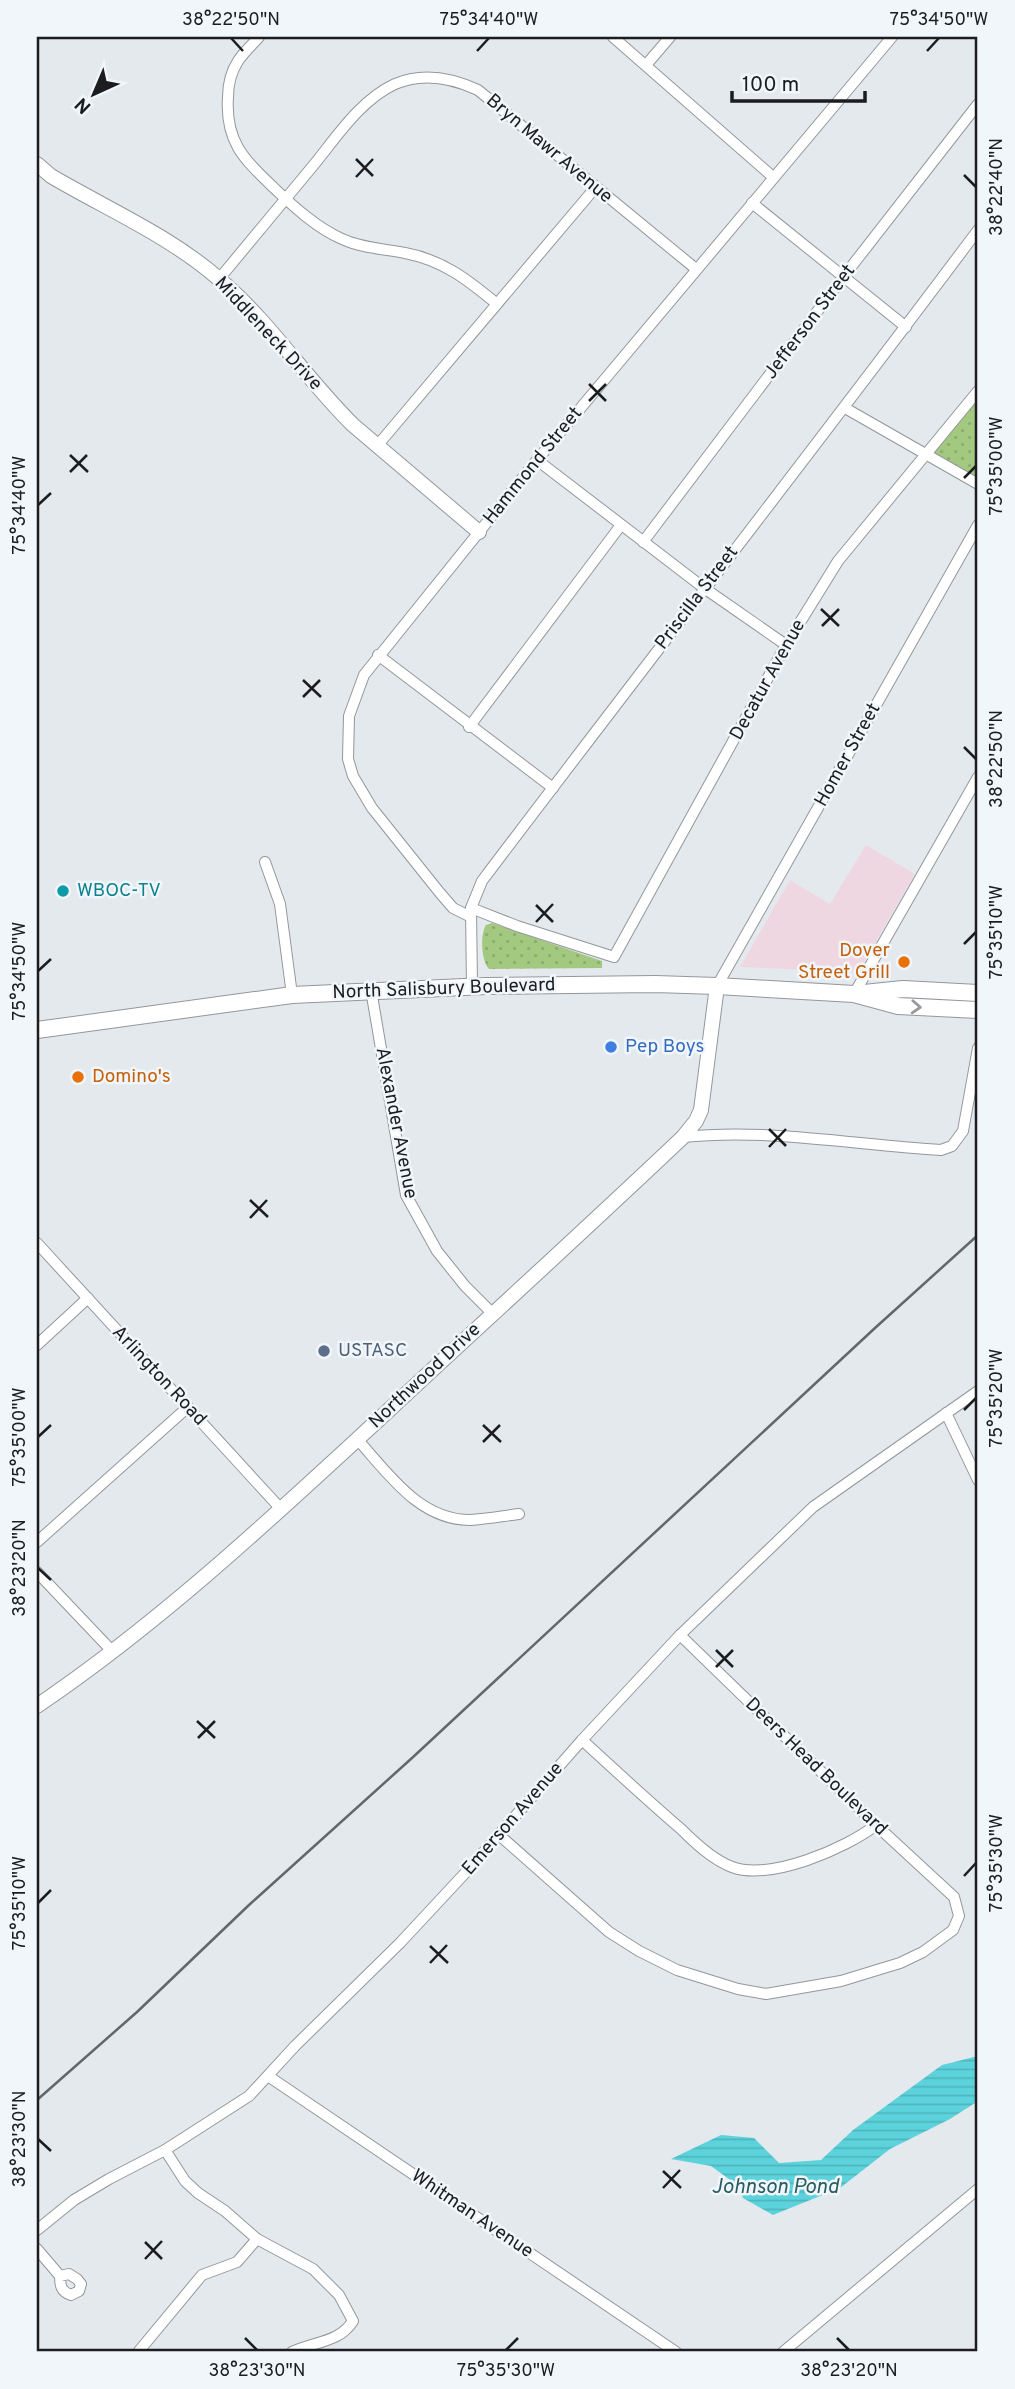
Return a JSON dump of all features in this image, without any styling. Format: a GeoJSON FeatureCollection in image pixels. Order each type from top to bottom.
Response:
{"type":"FeatureCollection","features":[{"type":"Feature","properties":{"kind":"main road","name":"North Salisbury Boulevard"},"geometry":{"type":"LineString","coordinates":[[37,1030],[292,995],[472,987],[655,984],[717,986],[854,995],[898,1006],[978,1010]]}},
{"type":"Feature","properties":{"kind":"main road","name":"North Salisbury Boulevard"},"geometry":{"type":"LineString","coordinates":[[854,995],[903,989],[978,993]]}},
{"type":"Feature","properties":{"kind":"street"},"geometry":{"type":"LineString","coordinates":[[258,37],[237,62],[229,80],[227,116],[231,136],[239,151],[285,199],[327,232],[341,239],[442,264],[467,279],[497,304]]}},
{"type":"Feature","properties":{"kind":"street"},"geometry":{"type":"LineString","coordinates":[[613,37],[773,177]]}},
{"type":"Feature","properties":{"kind":"street"},"geometry":{"type":"LineString","coordinates":[[646,65],[670,37]]}},
{"type":"Feature","properties":{"kind":"street","name":"Hammond Street"},"geometry":{"type":"LineString","coordinates":[[614,957],[453,908],[372,807],[353,776],[348,759],[349,716],[364,675],[378,655],[537,460],[892,37]]}},
{"type":"Feature","properties":{"kind":"street","name":"Bryn Mawr Avenue"},"geometry":{"type":"LineString","coordinates":[[219,279],[351,121],[377,94],[397,83],[415,78],[439,77],[462,82],[478,90],[696,269]]}},
{"type":"Feature","properties":{"kind":"street","name":"Jefferson Street"},"geometry":{"type":"LineString","coordinates":[[643,542],[978,104]]}},
{"type":"Feature","properties":{"kind":"street","name":"Middleneck Drive"},"geometry":{"type":"LineString","coordinates":[[37,164],[51,176],[172,245],[219,279],[258,318],[335,407],[479,532]]}},
{"type":"Feature","properties":{"kind":"street"},"geometry":{"type":"LineString","coordinates":[[377,446],[595,188]]}},
{"type":"Feature","properties":{"kind":"street"},"geometry":{"type":"LineString","coordinates":[[752,202],[906,327]]}},
{"type":"Feature","properties":{"kind":"street","name":"Priscilla Street"},"geometry":{"type":"LineString","coordinates":[[472,987],[471,913],[482,881],[978,230]]}},
{"type":"Feature","properties":{"kind":"street","name":"Decatur Avenue"},"geometry":{"type":"LineString","coordinates":[[614,957],[786,645],[838,561],[978,391]]}},
{"type":"Feature","properties":{"kind":"street"},"geometry":{"type":"LineString","coordinates":[[845,408],[978,484]]}},
{"type":"Feature","properties":{"kind":"street"},"geometry":{"type":"LineString","coordinates":[[537,460],[704,589],[786,645]]}},
{"type":"Feature","properties":{"kind":"street","name":"Homer Street"},"geometry":{"type":"LineString","coordinates":[[717,986],[978,524]]}},
{"type":"Feature","properties":{"kind":"street"},"geometry":{"type":"LineString","coordinates":[[469,727],[621,525]]}},
{"type":"Feature","properties":{"kind":"street"},"geometry":{"type":"LineString","coordinates":[[378,655],[553,789]]}},
{"type":"Feature","properties":{"kind":"street"},"geometry":{"type":"LineString","coordinates":[[854,995],[978,777]]}},
{"type":"Feature","properties":{"kind":"street"},"geometry":{"type":"LineString","coordinates":[[265,862],[280,904],[292,995]]}},
{"type":"Feature","properties":{"kind":"street","name":"Northwood Drive"},"geometry":{"type":"LineString","coordinates":[[37,1706],[199,1582],[358,1439],[683,1137],[701,1110],[717,986]]}},
{"type":"Feature","properties":{"kind":"street","name":"Alexander Avenue"},"geometry":{"type":"LineString","coordinates":[[371,990],[406,1195],[437,1251],[465,1286],[492,1313]]}},
{"type":"Feature","properties":{"kind":"street"},"geometry":{"type":"LineString","coordinates":[[683,1137],[707,1134],[799,1138],[941,1150],[952,1146],[963,1131],[978,1048]]}},
{"type":"Feature","properties":{"kind":"street","name":"Arlington Road"},"geometry":{"type":"LineString","coordinates":[[37,1242],[281,1509]]}},
{"type":"Feature","properties":{"kind":"street"},"geometry":{"type":"LineString","coordinates":[[37,1345],[88,1298]]}},
{"type":"Feature","properties":{"kind":"street","name":"Emerson Avenue"},"geometry":{"type":"LineString","coordinates":[[37,2230],[84,2194],[164,2150],[249,2096],[400,1943],[680,1635],[813,1507],[978,1391]]}},
{"type":"Feature","properties":{"kind":"street"},"geometry":{"type":"LineString","coordinates":[[37,1542],[188,1407]]}},
{"type":"Feature","properties":{"kind":"street"},"geometry":{"type":"LineString","coordinates":[[946,1413],[978,1480]]}},
{"type":"Feature","properties":{"kind":"street"},"geometry":{"type":"LineString","coordinates":[[358,1439],[412,1499],[428,1510],[445,1517],[468,1520],[519,1514]]}},
{"type":"Feature","properties":{"kind":"street"},"geometry":{"type":"LineString","coordinates":[[37,1572],[112,1651]]}},
{"type":"Feature","properties":{"kind":"street","name":"Deers Head Boulevard"},"geometry":{"type":"LineString","coordinates":[[498,1834],[600,1924],[639,1951],[677,1970],[738,1989],[766,1994],[841,1981],[900,1963],[923,1952],[953,1930],[959,1916],[954,1897],[680,1635]]}},
{"type":"Feature","properties":{"kind":"street"},"geometry":{"type":"LineString","coordinates":[[582,1740],[692,1842],[730,1867],[762,1869],[810,1860],[858,1839],[876,1825]]}},
{"type":"Feature","properties":{"kind":"street","name":"Whitman Avenue"},"geometry":{"type":"LineString","coordinates":[[268,2076],[676,2352]]}},
{"type":"Feature","properties":{"kind":"street"},"geometry":{"type":"LineString","coordinates":[[164,2150],[186,2181],[257,2239],[313,2269],[340,2295],[353,2321],[346,2332],[335,2339],[307,2345],[292,2352]]}},
{"type":"Feature","properties":{"kind":"street"},"geometry":{"type":"LineString","coordinates":[[783,2352],[978,2189]]}},
{"type":"Feature","properties":{"kind":"street"},"geometry":{"type":"LineString","coordinates":[[139,2351],[202,2275],[237,2262],[257,2239]]}},
{"type":"Feature","properties":{"kind":"street"},"geometry":{"type":"LineString","coordinates":[[37,2249],[60,2276]]}},
{"type":"Feature","properties":{"kind":"shaded area"},"geometry":{"type":"Polygon","coordinates":[[[866,845],[915,874],[858,972],[740,967],[790,880],[830,904],[866,845]]]}},
{"type":"Feature","properties":{"kind":"green space"},"geometry":{"type":"Polygon","coordinates":[[[978,391],[978,484],[926,455],[978,391]]]}},
{"type":"Feature","properties":{"kind":"green space"},"geometry":{"type":"Polygon","coordinates":[[[492,923],[602,961],[602,968],[489,969],[484,960],[482,941],[486,925],[492,923]]]}},
{"type":"Feature","properties":{"kind":"water","name":"Johnson Pond"},"geometry":{"type":"Polygon","coordinates":[[[978,2056],[978,2101],[950,2119],[890,2149],[840,2188],[773,2215],[743,2198],[737,2185],[711,2166],[671,2159],[721,2135],[754,2138],[779,2163],[821,2160],[853,2130],[942,2065],[978,2056]]]}},
{"type":"Feature","properties":{"kind":"railway"},"geometry":{"type":"LineString","coordinates":[[37,2100],[137,2012],[249,1905],[978,1235]]}},
{"type":"Feature","properties":{"kind":"place","name":"WBOC-TV"},"geometry":{"type":"Point","coordinates":[63,891]}},
{"type":"Feature","properties":{"kind":"place","name":"Dover Street Grill"},"geometry":{"type":"Point","coordinates":[904,962]}},
{"type":"Feature","properties":{"kind":"place","name":"Pep Boys"},"geometry":{"type":"Point","coordinates":[611,1047]}},
{"type":"Feature","properties":{"kind":"place","name":"Domino's"},"geometry":{"type":"Point","coordinates":[78,1077]}},
{"type":"Feature","properties":{"kind":"place","name":"USTASC"},"geometry":{"type":"Point","coordinates":[324,1351]}}]}
